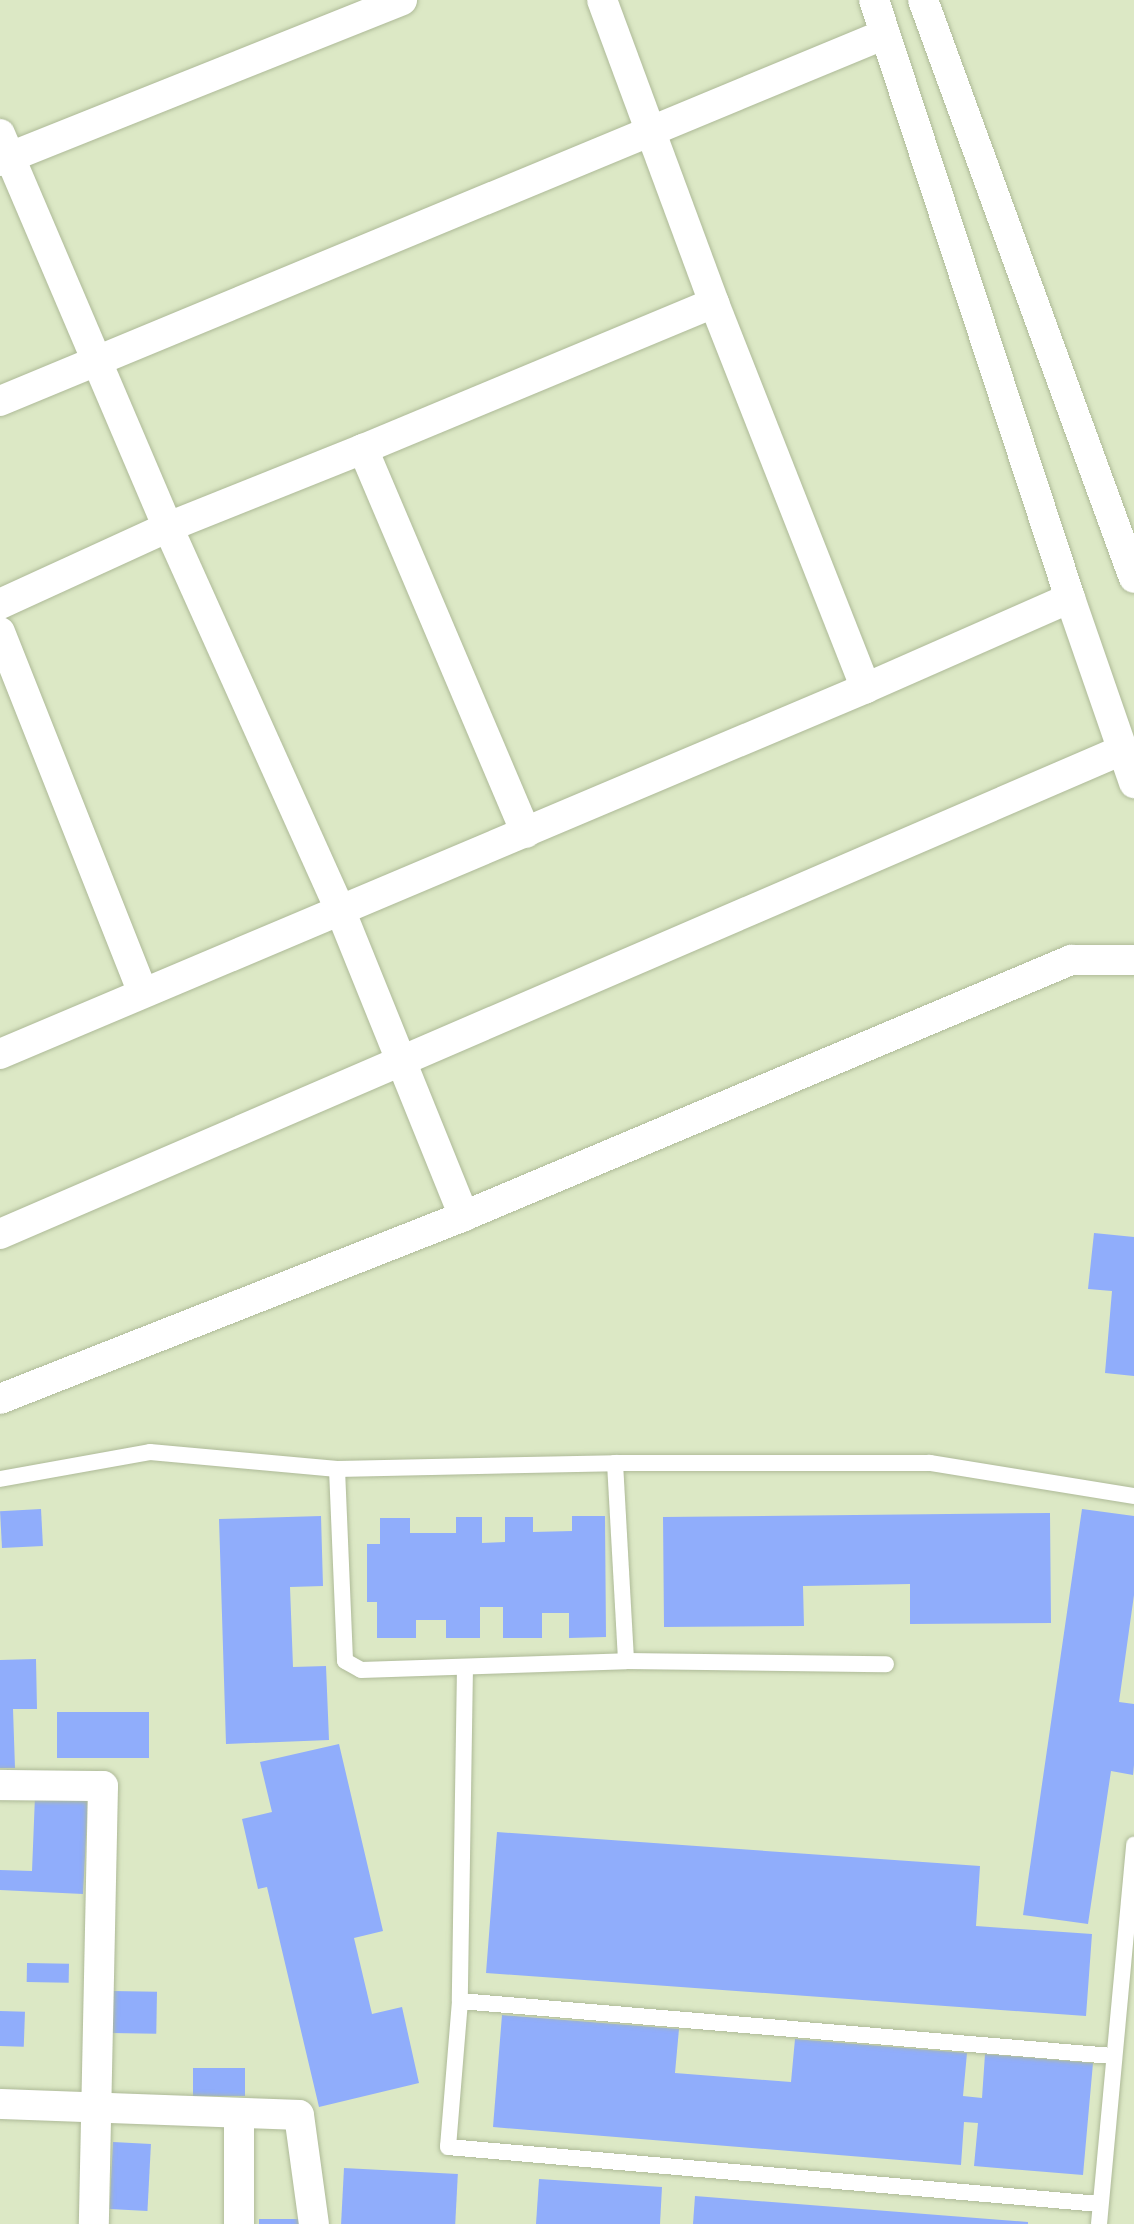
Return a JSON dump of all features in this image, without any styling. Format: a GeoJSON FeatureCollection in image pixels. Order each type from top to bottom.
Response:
{"type":"FeatureCollection","features":[{"type":"Feature","properties":{"kind":"street"},"geometry":{"type":"LineString","coordinates":[[402,0],[3,150],[99,360],[168,527],[341,912],[464,1216]]}},
{"type":"Feature","properties":{"kind":"street"},"geometry":{"type":"LineString","coordinates":[[602,0],[653,131],[714,303],[866,688]]}},
{"type":"Feature","properties":{"kind":"street"},"geometry":{"type":"LineString","coordinates":[[874,0],[1070,598],[1134,783]]}},
{"type":"Feature","properties":{"kind":"street"},"geometry":{"type":"LineString","coordinates":[[923,0],[1134,578]]}},
{"type":"Feature","properties":{"kind":"street"},"geometry":{"type":"LineString","coordinates":[[0,401],[885,34]]}},
{"type":"Feature","properties":{"kind":"street"},"geometry":{"type":"LineString","coordinates":[[0,604],[168,527],[714,303]]}},
{"type":"Feature","properties":{"kind":"street"},"geometry":{"type":"LineString","coordinates":[[363,449],[526,833]]}},
{"type":"Feature","properties":{"kind":"street"},"geometry":{"type":"LineString","coordinates":[[0,1054],[341,912],[1070,598]]}},
{"type":"Feature","properties":{"kind":"street"},"geometry":{"type":"LineString","coordinates":[[0,632],[143,993]]}},
{"type":"Feature","properties":{"kind":"street"},"geometry":{"type":"LineString","coordinates":[[0,1234],[402,1063],[1122,750]]}},
{"type":"Feature","properties":{"kind":"street"},"geometry":{"type":"LineString","coordinates":[[0,1399],[464,1216],[1071,960],[1134,960]]}},
{"type":"Feature","properties":{"kind":"street"},"geometry":{"type":"LineString","coordinates":[[0,1785],[103,1786],[94,2224]]}},
{"type":"Feature","properties":{"kind":"street"},"geometry":{"type":"LineString","coordinates":[[0,2104],[299,2115],[314,2224]]}},
{"type":"Feature","properties":{"kind":"street"},"geometry":{"type":"LineString","coordinates":[[239,2113],[239,2224]]}},
{"type":"Feature","properties":{"kind":"lane"},"geometry":{"type":"LineString","coordinates":[[0,1479],[150,1452],[337,1469],[615,1463],[930,1463],[1134,1496]]}},
{"type":"Feature","properties":{"kind":"lane"},"geometry":{"type":"LineString","coordinates":[[615,1463],[626,1661]]}},
{"type":"Feature","properties":{"kind":"lane"},"geometry":{"type":"LineString","coordinates":[[337,1469],[345,1661],[361,1670],[626,1661],[886,1664]]}},
{"type":"Feature","properties":{"kind":"lane"},"geometry":{"type":"LineString","coordinates":[[465,1667],[460,2001],[449,2147],[1100,2204]]}},
{"type":"Feature","properties":{"kind":"lane"},"geometry":{"type":"LineString","coordinates":[[1098,2224],[1134,1845]]}},
{"type":"Feature","properties":{"kind":"lane"},"geometry":{"type":"LineString","coordinates":[[460,2001],[1112,2056]]}},
{"type":"Feature","properties":{"kind":"building"},"geometry":{"type":"Polygon","coordinates":[[[1094,1233],[1134,1237],[1134,1376],[1105,1373],[1112,1291],[1088,1289],[1094,1233]]]}},
{"type":"Feature","properties":{"kind":"building"},"geometry":{"type":"Polygon","coordinates":[[[41,1509],[43,1546],[2,1548],[0,1511],[41,1509]]]}},
{"type":"Feature","properties":{"kind":"building"},"geometry":{"type":"Polygon","coordinates":[[[1082,1509],[1134,1516],[1134,1595],[1119,1702],[1134,1704],[1133,1775],[1111,1771],[1088,1924],[1023,1915],[1082,1509]]]}},
{"type":"Feature","properties":{"kind":"building"},"geometry":{"type":"Polygon","coordinates":[[[1050,1513],[1051,1623],[910,1624],[910,1584],[803,1586],[804,1626],[664,1627],[663,1517],[1050,1513]]]}},
{"type":"Feature","properties":{"kind":"building"},"geometry":{"type":"Polygon","coordinates":[[[321,1516],[323,1586],[290,1587],[293,1667],[326,1666],[329,1740],[226,1744],[219,1519],[321,1516]]]}},
{"type":"Feature","properties":{"kind":"building"},"geometry":{"type":"Polygon","coordinates":[[[572,1516],[605,1516],[606,1637],[569,1638],[569,1613],[542,1613],[542,1638],[503,1638],[503,1607],[480,1607],[480,1638],[446,1638],[446,1620],[416,1620],[416,1638],[377,1638],[377,1602],[367,1602],[367,1544],[380,1544],[380,1518],[410,1518],[410,1533],[456,1533],[456,1517],[482,1517],[482,1543],[505,1542],[505,1517],[533,1517],[533,1532],[572,1531],[572,1516]]]}},
{"type":"Feature","properties":{"kind":"building"},"geometry":{"type":"Polygon","coordinates":[[[36,1659],[37,1709],[13,1709],[15,1768],[0,1768],[0,1660],[36,1659]]]}},
{"type":"Feature","properties":{"kind":"building"},"geometry":{"type":"Polygon","coordinates":[[[57,1712],[149,1712],[149,1758],[57,1758],[57,1712]]]}},
{"type":"Feature","properties":{"kind":"building"},"geometry":{"type":"Polygon","coordinates":[[[339,1744],[383,1931],[354,1938],[372,2014],[402,2007],[419,2083],[319,2107],[267,1887],[258,1889],[242,1819],[272,1812],[260,1762],[339,1744]]]}},
{"type":"Feature","properties":{"kind":"building"},"geometry":{"type":"Polygon","coordinates":[[[35,1796],[88,1799],[83,1894],[0,1890],[0,1870],[32,1871],[35,1796]]]}},
{"type":"Feature","properties":{"kind":"building"},"geometry":{"type":"Polygon","coordinates":[[[497,1832],[980,1866],[976,1926],[1092,1934],[1086,2016],[486,1973],[497,1832]]]}},
{"type":"Feature","properties":{"kind":"building"},"geometry":{"type":"Polygon","coordinates":[[[27,1963],[69,1964],[69,1983],[27,1982],[27,1963]]]}},
{"type":"Feature","properties":{"kind":"building"},"geometry":{"type":"Polygon","coordinates":[[[112,1991],[157,1992],[156,2034],[111,2033],[112,1991]]]}},
{"type":"Feature","properties":{"kind":"building"},"geometry":{"type":"Polygon","coordinates":[[[0,2011],[25,2012],[24,2047],[0,2046],[0,2011]]]}},
{"type":"Feature","properties":{"kind":"building"},"geometry":{"type":"Polygon","coordinates":[[[502,2015],[679,2029],[675,2073],[791,2082],[795,2039],[967,2053],[963,2096],[982,2098],[985,2054],[1093,2063],[1083,2175],[974,2166],[978,2123],[964,2122],[961,2165],[493,2127],[502,2015]]]}},
{"type":"Feature","properties":{"kind":"building"},"geometry":{"type":"Polygon","coordinates":[[[193,2068],[245,2068],[245,2096],[193,2096],[193,2068]]]}},
{"type":"Feature","properties":{"kind":"building"},"geometry":{"type":"Polygon","coordinates":[[[113,2142],[151,2144],[147,2211],[109,2209],[113,2142]]]}},
{"type":"Feature","properties":{"kind":"building"},"geometry":{"type":"Polygon","coordinates":[[[344,2168],[458,2174],[455,2224],[341,2224],[344,2168]]]}},
{"type":"Feature","properties":{"kind":"building"},"geometry":{"type":"Polygon","coordinates":[[[539,2179],[662,2187],[660,2224],[536,2224],[539,2179]]]}},
{"type":"Feature","properties":{"kind":"building"},"geometry":{"type":"Polygon","coordinates":[[[695,2196],[1028,2222],[1028,2224],[693,2224],[695,2196]]]}},
{"type":"Feature","properties":{"kind":"building"},"geometry":{"type":"Polygon","coordinates":[[[259,2219],[302,2219],[302,2224],[259,2224],[259,2219]]]}}]}
